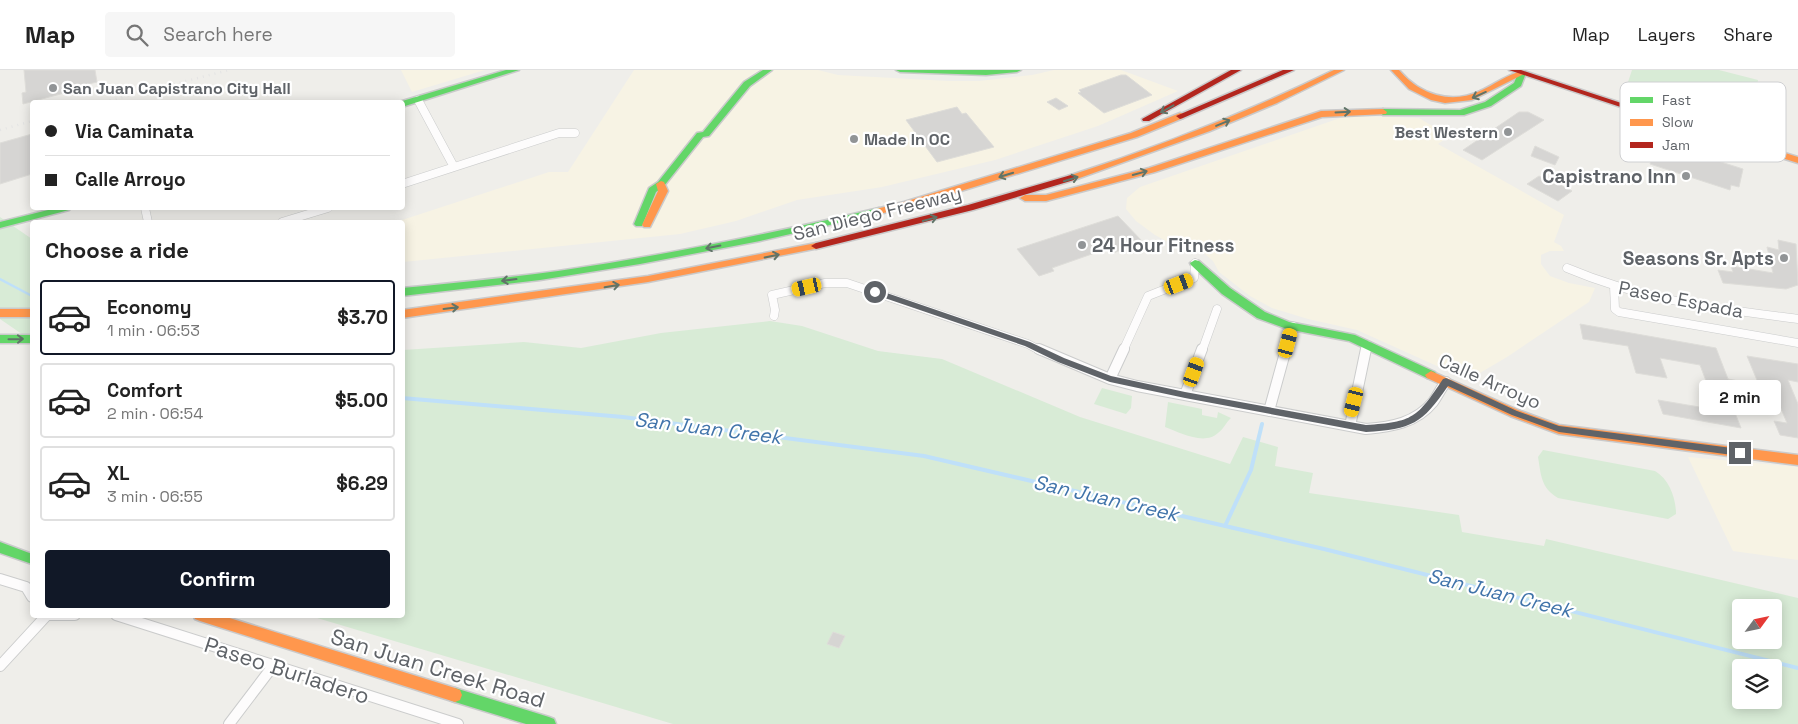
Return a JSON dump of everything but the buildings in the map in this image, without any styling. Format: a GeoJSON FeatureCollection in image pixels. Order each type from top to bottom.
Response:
{"type":"FeatureCollection","features":[{"type":"Feature","properties":{"kind":"main road"},"geometry":{"type":"LineString","coordinates":[[405,103],[515,70]]}},
{"type":"Feature","properties":{"kind":"main road"},"geometry":{"type":"LineString","coordinates":[[643,224],[663,191],[661,184],[700,135],[698,133],[741,83],[759,70]]}},
{"type":"Feature","properties":{"kind":"main road"},"geometry":{"type":"LineString","coordinates":[[700,135],[706,134],[747,84],[768,70]]}},
{"type":"Feature","properties":{"kind":"main road"},"geometry":{"type":"LineString","coordinates":[[900,70],[986,73],[1017,70]]}},
{"type":"Feature","properties":{"kind":"main road"},"geometry":{"type":"LineString","coordinates":[[1053,161],[1161,113],[1236,70]]}},
{"type":"Feature","properties":{"kind":"main road","name":"San Diego Freeway"},"geometry":{"type":"LineString","coordinates":[[405,292],[558,274],[638,261],[812,227],[906,205],[1134,135],[1290,70]]}},
{"type":"Feature","properties":{"kind":"main road","name":"San Diego Freeway"},"geometry":{"type":"LineString","coordinates":[[405,314],[575,292],[705,270],[867,236],[1007,198],[1114,165],[1192,136],[1281,99],[1340,70]]}},
{"type":"Feature","properties":{"kind":"main road"},"geometry":{"type":"LineString","coordinates":[[1394,70],[1398,78],[1410,88],[1432,97],[1452,100],[1470,99],[1480,96],[1501,80],[1521,71],[1620,103]]}},
{"type":"Feature","properties":{"kind":"main road"},"geometry":{"type":"LineString","coordinates":[[1007,198],[1046,198],[1152,170],[1320,114],[1347,112],[1462,113],[1488,104],[1518,84],[1521,71]]}},
{"type":"Feature","properties":{"kind":"main road"},"geometry":{"type":"LineString","coordinates":[[1786,156],[1798,160]]}},
{"type":"Feature","properties":{"kind":"main road"},"geometry":{"type":"LineString","coordinates":[[0,225],[33,210]]}},
{"type":"Feature","properties":{"kind":"main road"},"geometry":{"type":"LineString","coordinates":[[0,217],[18,217],[55,210]]}},
{"type":"Feature","properties":{"kind":"main road","name":"Calle Arroyo"},"geometry":{"type":"LineString","coordinates":[[1195,263],[1220,287],[1262,316],[1293,326],[1336,333],[1367,345],[1443,386],[1559,429],[1798,460]]}},
{"type":"Feature","properties":{"kind":"main road"},"geometry":{"type":"LineString","coordinates":[[0,313],[30,313]]}},
{"type":"Feature","properties":{"kind":"main road"},"geometry":{"type":"LineString","coordinates":[[0,339],[30,338]]}},
{"type":"Feature","properties":{"kind":"main road"},"geometry":{"type":"LineString","coordinates":[[0,547],[30,558]]}},
{"type":"Feature","properties":{"kind":"main road","name":"San Juan Creek Road"},"geometry":{"type":"LineString","coordinates":[[210,618],[549,724]]}},
{"type":"Feature","properties":{"kind":"street"},"geometry":{"type":"LineString","coordinates":[[418,100],[454,167]]}},
{"type":"Feature","properties":{"kind":"street"},"geometry":{"type":"LineString","coordinates":[[405,183],[559,133],[575,133]]}},
{"type":"Feature","properties":{"kind":"street"},"geometry":{"type":"LineString","coordinates":[[289,220],[321,210]]}},
{"type":"Feature","properties":{"kind":"street"},"geometry":{"type":"LineString","coordinates":[[1110,378],[1148,296],[1194,278],[1195,263]]}},
{"type":"Feature","properties":{"kind":"street","name":"Paseo Espada"},"geometry":{"type":"LineString","coordinates":[[1568,268],[1614,286],[1689,304],[1798,319]]}},
{"type":"Feature","properties":{"kind":"street"},"geometry":{"type":"LineString","coordinates":[[774,316],[775,310],[772,295],[825,283],[847,283],[1028,344],[1061,360],[1110,378],[1185,395],[1366,429],[1394,427],[1416,418],[1429,406],[1443,386]]}},
{"type":"Feature","properties":{"kind":"street"},"geometry":{"type":"LineString","coordinates":[[1614,286],[1615,309],[1619,312],[1798,343]]}},
{"type":"Feature","properties":{"kind":"street"},"geometry":{"type":"LineString","coordinates":[[1185,395],[1217,309]]}},
{"type":"Feature","properties":{"kind":"street"},"geometry":{"type":"LineString","coordinates":[[1269,411],[1293,326]]}},
{"type":"Feature","properties":{"kind":"street"},"geometry":{"type":"LineString","coordinates":[[1350,426],[1367,345]]}},
{"type":"Feature","properties":{"kind":"street"},"geometry":{"type":"LineString","coordinates":[[0,579],[26,587],[30,594]]}},
{"type":"Feature","properties":{"kind":"street"},"geometry":{"type":"LineString","coordinates":[[0,666],[44,618]]}},
{"type":"Feature","properties":{"kind":"street","name":"Paseo Burladero"},"geometry":{"type":"LineString","coordinates":[[125,618],[458,724]]}},
{"type":"Feature","properties":{"kind":"street"},"geometry":{"type":"LineString","coordinates":[[229,724],[273,666]]}},
{"type":"Feature","properties":{"kind":"shaded area"},"geometry":{"type":"Polygon","coordinates":[[[401,70],[485,70],[412,92],[401,70]]]}},
{"type":"Feature","properties":{"kind":"shaded area"},"geometry":{"type":"Polygon","coordinates":[[[634,70],[818,70],[838,75],[979,81],[1032,75],[1054,70],[1121,70],[1178,91],[1098,126],[995,160],[882,187],[797,200],[736,221],[680,234],[405,262],[405,220],[402,220],[549,172],[568,172],[634,70]]]}},
{"type":"Feature","properties":{"kind":"shaded area"},"geometry":{"type":"Polygon","coordinates":[[[1343,117],[1419,118],[1449,136],[1438,144],[1564,215],[1554,242],[1561,246],[1564,251],[1550,251],[1541,255],[1541,264],[1550,276],[1569,283],[1595,288],[1589,302],[1507,357],[1468,380],[1357,330],[1308,319],[1272,308],[1250,296],[1219,272],[1213,261],[1204,253],[1181,249],[1155,235],[1136,221],[1126,209],[1127,198],[1140,187],[1343,117]]]}},
{"type":"Feature","properties":{"kind":"shaded area"},"geometry":{"type":"Polygon","coordinates":[[[1688,457],[1798,467],[1798,560],[1733,551],[1688,457]]]}},
{"type":"Feature","properties":{"kind":"green space"},"geometry":{"type":"Polygon","coordinates":[[[1632,70],[1719,70],[1758,80],[1758,82],[1628,82],[1632,70]]]}},
{"type":"Feature","properties":{"kind":"green space"},"geometry":{"type":"Polygon","coordinates":[[[0,217],[30,238],[30,340],[0,319],[0,217]]]}},
{"type":"Feature","properties":{"kind":"green space"},"geometry":{"type":"Polygon","coordinates":[[[770,321],[802,326],[878,351],[942,359],[1080,417],[1230,464],[1243,437],[1278,447],[1275,466],[1313,473],[1309,493],[1459,515],[1462,532],[1544,546],[1546,539],[1798,598],[1798,724],[673,724],[317,618],[405,618],[405,350],[524,342],[581,348],[661,333],[770,321]]]}},
{"type":"Feature","properties":{"kind":"green space"},"geometry":{"type":"Polygon","coordinates":[[[1102,388],[1132,396],[1131,408],[1126,414],[1094,404],[1102,388]]]}},
{"type":"Feature","properties":{"kind":"green space"},"geometry":{"type":"Polygon","coordinates":[[[1168,402],[1202,409],[1202,415],[1217,418],[1218,412],[1231,418],[1212,437],[1199,438],[1184,435],[1165,427],[1168,402]]]}},
{"type":"Feature","properties":{"kind":"green space"},"geometry":{"type":"Polygon","coordinates":[[[1543,450],[1655,471],[1660,474],[1671,489],[1676,514],[1668,519],[1558,498],[1548,490],[1543,480],[1538,457],[1543,450]]]}},
{"type":"Feature","properties":{"kind":"waterway","name":"San Juan Creek"},"geometry":{"type":"LineString","coordinates":[[0,279],[30,295]]}},
{"type":"Feature","properties":{"kind":"waterway","name":"San Juan Creek"},"geometry":{"type":"LineString","coordinates":[[405,398],[623,417],[924,456],[1225,526]]}},
{"type":"Feature","properties":{"kind":"waterway"},"geometry":{"type":"LineString","coordinates":[[1225,526],[1251,470],[1262,424]]}},
{"type":"Feature","properties":{"kind":"waterway","name":"San Juan Creek"},"geometry":{"type":"LineString","coordinates":[[1225,526],[1798,668]]}},
{"type":"Feature","properties":{"kind":"railway"},"geometry":{"type":"LineString","coordinates":[[112,100],[229,70]]}},
{"type":"Feature","properties":{"kind":"railway"},"geometry":{"type":"LineString","coordinates":[[0,130],[30,122]]}},
{"type":"Feature","properties":{"kind":"traffic: fast"},"geometry":{"type":"LineString","coordinates":[[405,103],[515,70]]}},
{"type":"Feature","properties":{"kind":"traffic: fast"},"geometry":{"type":"LineString","coordinates":[[639,224],[652,190],[661,184],[700,135],[706,134],[747,84],[768,70]]}},
{"type":"Feature","properties":{"kind":"traffic: fast"},"geometry":{"type":"LineString","coordinates":[[900,70],[986,73],[1017,70]]}},
{"type":"Feature","properties":{"kind":"traffic: fast"},"geometry":{"type":"LineString","coordinates":[[1383,112],[1461,113],[1488,104],[1518,84],[1522,73]]}},
{"type":"Feature","properties":{"kind":"traffic: fast"},"geometry":{"type":"LineString","coordinates":[[0,225],[58,210]]}},
{"type":"Feature","properties":{"kind":"traffic: fast"},"geometry":{"type":"LineString","coordinates":[[405,292],[501,282],[600,268],[760,238],[879,211]]}},
{"type":"Feature","properties":{"kind":"traffic: fast"},"geometry":{"type":"LineString","coordinates":[[1195,263],[1226,291],[1261,315],[1287,325],[1351,338],[1431,375]]}},
{"type":"Feature","properties":{"kind":"traffic: fast"},"geometry":{"type":"LineString","coordinates":[[0,339],[30,339]]}},
{"type":"Feature","properties":{"kind":"traffic: fast"},"geometry":{"type":"LineString","coordinates":[[0,547],[30,558]]}},
{"type":"Feature","properties":{"kind":"traffic: fast"},"geometry":{"type":"LineString","coordinates":[[455,695],[549,724]]}},
{"type":"Feature","properties":{"kind":"traffic: slow"},"geometry":{"type":"LineString","coordinates":[[1071,178],[1207,130],[1340,70]]}},
{"type":"Feature","properties":{"kind":"traffic: slow"},"geometry":{"type":"LineString","coordinates":[[1395,70],[1412,87],[1434,98],[1445,100],[1457,100],[1481,94],[1522,73]]}},
{"type":"Feature","properties":{"kind":"traffic: slow"},"geometry":{"type":"LineString","coordinates":[[1025,198],[1046,198],[1152,170],[1321,114],[1383,112]]}},
{"type":"Feature","properties":{"kind":"traffic: slow"},"geometry":{"type":"LineString","coordinates":[[879,211],[906,205],[1134,135],[1180,116]]}},
{"type":"Feature","properties":{"kind":"traffic: slow"},"geometry":{"type":"LineString","coordinates":[[1786,156],[1798,160]]}},
{"type":"Feature","properties":{"kind":"traffic: slow"},"geometry":{"type":"LineString","coordinates":[[647,225],[663,191],[661,184]]}},
{"type":"Feature","properties":{"kind":"traffic: slow"},"geometry":{"type":"LineString","coordinates":[[405,314],[648,279],[816,246]]}},
{"type":"Feature","properties":{"kind":"traffic: slow"},"geometry":{"type":"LineString","coordinates":[[0,313],[30,313]]}},
{"type":"Feature","properties":{"kind":"traffic: slow"},"geometry":{"type":"LineString","coordinates":[[1431,375],[1514,413],[1559,429],[1798,460]]}},
{"type":"Feature","properties":{"kind":"traffic: slow"},"geometry":{"type":"LineString","coordinates":[[210,618],[455,695]]}},
{"type":"Feature","properties":{"kind":"traffic: jam"},"geometry":{"type":"LineString","coordinates":[[1146,119],[1237,70]]}},
{"type":"Feature","properties":{"kind":"traffic: jam"},"geometry":{"type":"LineString","coordinates":[[1180,116],[1290,70]]}},
{"type":"Feature","properties":{"kind":"traffic: jam"},"geometry":{"type":"LineString","coordinates":[[1513,70],[1620,104]]}},
{"type":"Feature","properties":{"kind":"traffic: jam"},"geometry":{"type":"LineString","coordinates":[[816,246],[970,208],[1071,178]]}},
{"type":"Feature","properties":{"kind":"place","name":"San Juan Capistrano City Hall"},"geometry":{"type":"Point","coordinates":[53,88]}},
{"type":"Feature","properties":{"kind":"place","name":"Best Western"},"geometry":{"type":"Point","coordinates":[1508,132]}},
{"type":"Feature","properties":{"kind":"place","name":"Made In OC"},"geometry":{"type":"Point","coordinates":[854,139]}},
{"type":"Feature","properties":{"kind":"place","name":"Capistrano Inn"},"geometry":{"type":"Point","coordinates":[1686,176]}},
{"type":"Feature","properties":{"kind":"place","name":"24 Hour Fitness"},"geometry":{"type":"Point","coordinates":[1082,245]}},
{"type":"Feature","properties":{"kind":"place","name":"Seasons Sr. Apts"},"geometry":{"type":"Point","coordinates":[1784,258]}},
{"type":"Feature","properties":{"kind":"route"},"geometry":{"type":"LineString","coordinates":[[875,292],[1028,344],[1061,360],[1137,386],[1366,429],[1394,427],[1416,418],[1429,406],[1446,382],[1514,413],[1559,429],[1740,453]]}}]}
